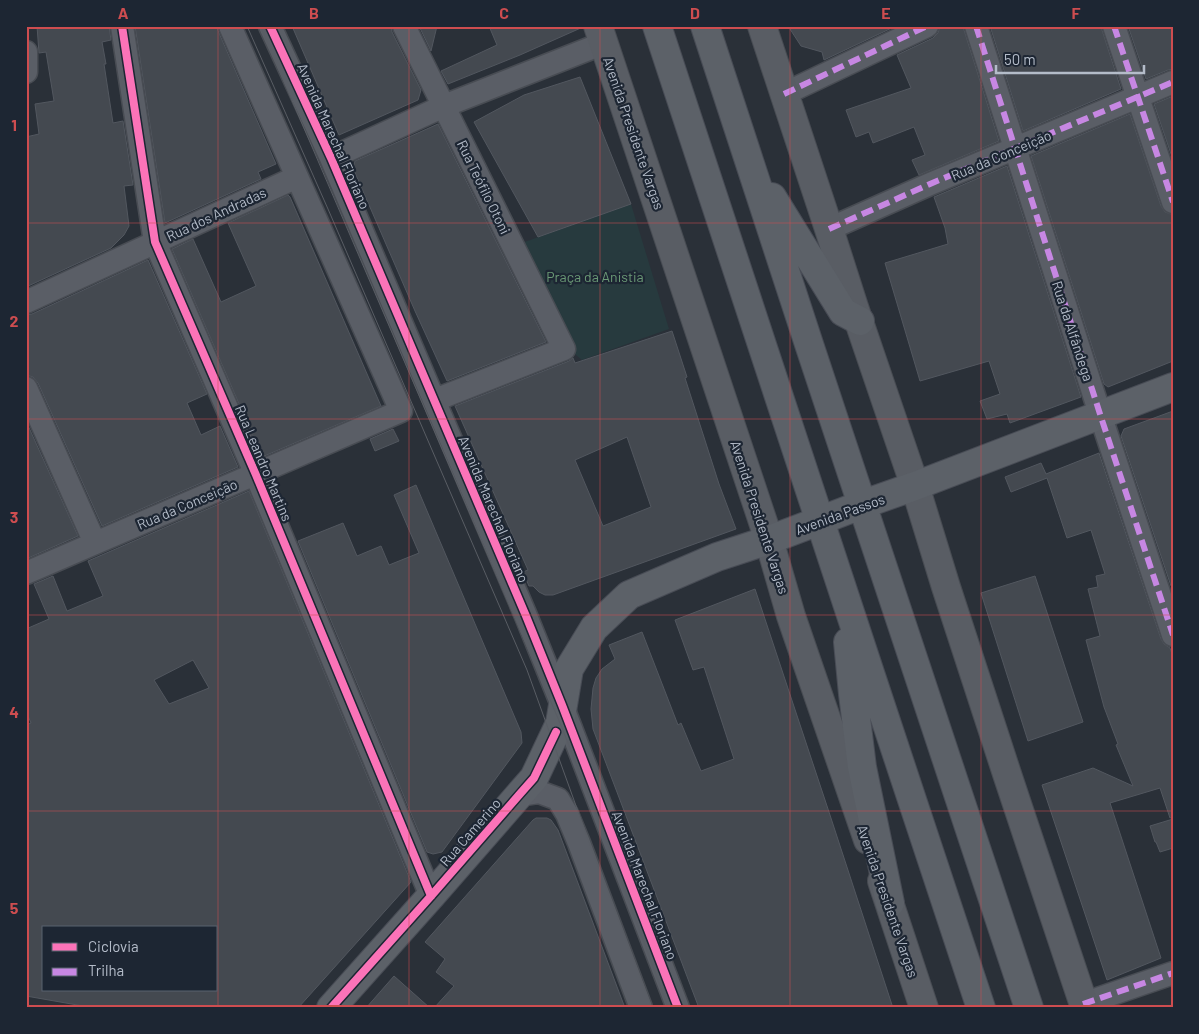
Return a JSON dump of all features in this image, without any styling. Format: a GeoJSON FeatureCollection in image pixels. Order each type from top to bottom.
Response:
{"type":"FeatureCollection","features":[{"type":"Feature","properties":{"kind":"main road"},"geometry":{"type":"LineString","coordinates":[[656,26],[980,1008]]}},
{"type":"Feature","properties":{"kind":"main road"},"geometry":{"type":"LineString","coordinates":[[705,26],[1028,1008]]}},
{"type":"Feature","properties":{"kind":"main road"},"geometry":{"type":"LineString","coordinates":[[762,26],[915,486],[1084,1006]]}},
{"type":"Feature","properties":{"kind":"main road","name":"Avenida Presidente Vargas"},"geometry":{"type":"LineString","coordinates":[[601,35],[769,540],[791,616],[890,903],[924,1008]]}},
{"type":"Feature","properties":{"kind":"main road"},"geometry":{"type":"LineString","coordinates":[[747,155],[843,312],[860,321]]}},
{"type":"Feature","properties":{"kind":"main road","name":"Avenida Passos"},"geometry":{"type":"LineString","coordinates":[[556,732],[560,723],[569,669],[594,628],[629,595],[718,557],[915,486],[1173,387]]}},
{"type":"Feature","properties":{"kind":"main road"},"geometry":{"type":"LineString","coordinates":[[844,596],[862,767],[890,903]]}},
{"type":"Feature","properties":{"kind":"main road","name":"Rua Camerino"},"geometry":{"type":"LineString","coordinates":[[331,1008],[432,896],[534,778],[556,732]]}},
{"type":"Feature","properties":{"kind":"street","name":"Rua Leandro Martins"},"geometry":{"type":"LineString","coordinates":[[122,26],[155,242],[256,475],[432,896]]}},
{"type":"Feature","properties":{"kind":"street"},"geometry":{"type":"LineString","coordinates":[[230,26],[297,177]]}},
{"type":"Feature","properties":{"kind":"street","name":"Avenida Marechal Floriano"},"geometry":{"type":"LineString","coordinates":[[270,26],[331,158],[435,400],[562,705],[678,1008]]}},
{"type":"Feature","properties":{"kind":"street","name":"Rua Teófilo Otoni"},"geometry":{"type":"LineString","coordinates":[[404,26],[564,349],[435,400]]}},
{"type":"Feature","properties":{"kind":"street"},"geometry":{"type":"LineString","coordinates":[[784,94],[927,26]]}},
{"type":"Feature","properties":{"kind":"street","name":"Rua da Alfândega"},"geometry":{"type":"LineString","coordinates":[[976,26],[1014,150],[1100,414],[1168,601],[1173,635]]}},
{"type":"Feature","properties":{"kind":"street"},"geometry":{"type":"LineString","coordinates":[[1114,26],[1173,202]]}},
{"type":"Feature","properties":{"kind":"street"},"geometry":{"type":"LineString","coordinates":[[331,158],[601,35]]}},
{"type":"Feature","properties":{"kind":"street"},"geometry":{"type":"LineString","coordinates":[[26,52],[26,72]]}},
{"type":"Feature","properties":{"kind":"street","name":"Rua da Conceição"},"geometry":{"type":"LineString","coordinates":[[829,229],[930,184],[1173,82]]}},
{"type":"Feature","properties":{"kind":"street","name":"Rua dos Andradas"},"geometry":{"type":"LineString","coordinates":[[26,302],[297,177]]}},
{"type":"Feature","properties":{"kind":"street","name":"Rua da Conceição"},"geometry":{"type":"LineString","coordinates":[[26,573],[402,411],[297,177]]}},
{"type":"Feature","properties":{"kind":"street"},"geometry":{"type":"LineString","coordinates":[[26,388],[95,543]]}},
{"type":"Feature","properties":{"kind":"street"},"geometry":{"type":"LineString","coordinates":[[519,795],[540,792],[558,799],[567,814],[641,1008]]}},
{"type":"Feature","properties":{"kind":"street"},"geometry":{"type":"LineString","coordinates":[[1084,1006],[1173,973]]}},
{"type":"Feature","properties":{"kind":"green space","name":"Praça da Anistia"},"geometry":{"type":"Polygon","coordinates":[[[631,204],[669,329],[582,360],[569,349],[519,244],[631,204]]]}},
{"type":"Feature","properties":{"kind":"building"},"geometry":{"type":"Polygon","coordinates":[[[37,26],[109,26],[111,40],[102,42],[106,64],[104,64],[113,123],[123,121],[133,185],[124,186],[129,226],[124,235],[111,248],[26,287],[26,137],[39,134],[35,104],[54,101],[46,52],[39,53],[37,26]]]}},
{"type":"Feature","properties":{"kind":"building"},"geometry":{"type":"Polygon","coordinates":[[[135,26],[216,26],[276,164],[258,172],[261,179],[165,223],[135,26]]]}},
{"type":"Feature","properties":{"kind":"building"},"geometry":{"type":"Polygon","coordinates":[[[292,26],[391,26],[392,32],[421,90],[418,100],[339,135],[292,26]]]}},
{"type":"Feature","properties":{"kind":"building"},"geometry":{"type":"Polygon","coordinates":[[[419,26],[437,26],[431,51],[419,26]]]}},
{"type":"Feature","properties":{"kind":"building"},"geometry":{"type":"Polygon","coordinates":[[[489,26],[583,27],[448,84],[441,71],[497,45],[489,26]]]}},
{"type":"Feature","properties":{"kind":"building"},"geometry":{"type":"Polygon","coordinates":[[[788,26],[896,26],[824,60],[822,52],[801,46],[788,26]]]}},
{"type":"Feature","properties":{"kind":"building"},"geometry":{"type":"Polygon","coordinates":[[[940,26],[963,26],[999,141],[919,175],[912,160],[925,155],[914,127],[873,143],[869,132],[856,137],[846,110],[911,88],[897,55],[933,38],[938,33],[940,26]]]}},
{"type":"Feature","properties":{"kind":"building"},"geometry":{"type":"Polygon","coordinates":[[[990,26],[1101,26],[1121,89],[1023,131],[990,26]]]}},
{"type":"Feature","properties":{"kind":"building"},"geometry":{"type":"Polygon","coordinates":[[[1128,26],[1173,26],[1173,69],[1146,79],[1128,26]]]}},
{"type":"Feature","properties":{"kind":"building"},"geometry":{"type":"Polygon","coordinates":[[[580,77],[631,204],[538,237],[474,122],[524,95],[580,77]]]}},
{"type":"Feature","properties":{"kind":"building"},"geometry":{"type":"Polygon","coordinates":[[[1173,96],[1173,160],[1154,104],[1173,96]]]}},
{"type":"Feature","properties":{"kind":"building"},"geometry":{"type":"Polygon","coordinates":[[[1130,114],[1161,206],[1165,212],[1173,215],[1173,361],[1108,387],[1104,384],[1031,156],[1130,114]]]}},
{"type":"Feature","properties":{"kind":"building"},"geometry":{"type":"Polygon","coordinates":[[[438,124],[546,342],[447,381],[353,168],[355,161],[438,124]]]}},
{"type":"Feature","properties":{"kind":"building"},"geometry":{"type":"Polygon","coordinates":[[[1007,166],[1081,397],[1010,423],[1007,414],[987,419],[980,401],[1000,394],[989,361],[920,381],[885,263],[948,244],[945,228],[934,197],[1007,166]]]}},
{"type":"Feature","properties":{"kind":"building"},"geometry":{"type":"Polygon","coordinates":[[[288,195],[381,406],[262,457],[172,249],[193,239],[221,302],[256,286],[228,223],[288,195]]]}},
{"type":"Feature","properties":{"kind":"building"},"geometry":{"type":"Polygon","coordinates":[[[148,260],[207,394],[187,403],[201,435],[220,426],[238,467],[102,526],[38,383],[33,377],[26,375],[26,315],[32,314],[148,260]]]}},
{"type":"Feature","properties":{"kind":"building"},"geometry":{"type":"Polygon","coordinates":[[[672,331],[719,484],[736,529],[553,595],[545,595],[533,586],[529,586],[523,572],[528,570],[455,406],[573,358],[575,363],[672,331]],[[627,437],[575,460],[603,526],[651,507],[627,437]]]}},
{"type":"Feature","properties":{"kind":"building"},"geometry":{"type":"Polygon","coordinates":[[[1173,411],[1173,587],[1171,586],[1121,436],[1124,429],[1173,411]]]}},
{"type":"Feature","properties":{"kind":"building"},"geometry":{"type":"Polygon","coordinates":[[[26,421],[78,536],[26,559],[26,421]]]}},
{"type":"Feature","properties":{"kind":"building"},"geometry":{"type":"Polygon","coordinates":[[[393,429],[399,441],[375,451],[370,439],[393,429]]]}},
{"type":"Feature","properties":{"kind":"building"},"geometry":{"type":"Polygon","coordinates":[[[1099,453],[1161,639],[1170,648],[1173,657],[1173,817],[1170,818],[1160,788],[1110,803],[1161,958],[1107,980],[1042,785],[1093,768],[1133,786],[1116,745],[1118,744],[1104,707],[1086,640],[1100,636],[1088,589],[1098,587],[1096,576],[1105,574],[1091,530],[1067,538],[1047,478],[1011,492],[1005,477],[1041,463],[1046,474],[1099,453]]]}},
{"type":"Feature","properties":{"kind":"building"},"geometry":{"type":"Polygon","coordinates":[[[416,485],[521,732],[522,743],[442,852],[433,854],[427,852],[298,541],[343,523],[357,556],[381,546],[389,565],[419,553],[394,495],[416,485]]]}},
{"type":"Feature","properties":{"kind":"building"},"geometry":{"type":"Polygon","coordinates":[[[249,491],[411,882],[298,1008],[82,1008],[83,1006],[26,996],[26,725],[31,723],[26,711],[26,629],[49,619],[34,584],[53,576],[67,611],[103,596],[88,561],[249,491]],[[193,660],[154,680],[169,704],[209,688],[193,660]]]}},
{"type":"Feature","properties":{"kind":"building"},"geometry":{"type":"Polygon","coordinates":[[[1035,576],[1083,722],[1028,741],[981,593],[1035,576]]]}},
{"type":"Feature","properties":{"kind":"building"},"geometry":{"type":"Polygon","coordinates":[[[755,589],[893,1008],[699,1008],[593,729],[591,709],[596,678],[602,669],[615,659],[609,645],[642,632],[678,725],[681,723],[701,771],[734,759],[704,667],[693,670],[675,620],[755,589]]]}},
{"type":"Feature","properties":{"kind":"building"},"geometry":{"type":"Polygon","coordinates":[[[536,818],[551,820],[558,830],[625,1008],[434,1008],[454,986],[436,972],[445,959],[425,942],[536,818]]]}},
{"type":"Feature","properties":{"kind":"building"},"geometry":{"type":"Polygon","coordinates":[[[1173,819],[1173,848],[1160,852],[1150,826],[1173,819]]]}},
{"type":"Feature","properties":{"kind":"building"},"geometry":{"type":"Polygon","coordinates":[[[394,976],[430,1008],[366,1008],[394,976]]]}},
{"type":"Feature","properties":{"kind":"tram line"},"geometry":{"type":"LineString","coordinates":[[247,26],[527,670],[652,1008]]}},
{"type":"Feature","properties":{"kind":"tram line"},"geometry":{"type":"LineString","coordinates":[[260,26],[560,723],[604,833],[668,1008]]}},
{"type":"Feature","properties":{"kind":"marked path"},"geometry":{"type":"LineString","coordinates":[[784,94],[927,26]]}},
{"type":"Feature","properties":{"kind":"marked path"},"geometry":{"type":"LineString","coordinates":[[976,26],[1173,635]]}},
{"type":"Feature","properties":{"kind":"marked path"},"geometry":{"type":"LineString","coordinates":[[1114,26],[1173,202]]}},
{"type":"Feature","properties":{"kind":"marked path"},"geometry":{"type":"LineString","coordinates":[[829,229],[930,184],[1173,82]]}},
{"type":"Feature","properties":{"kind":"marked path"},"geometry":{"type":"LineString","coordinates":[[1083,1004],[1173,973]]}},
{"type":"Feature","properties":{"kind":"cycle path"},"geometry":{"type":"LineString","coordinates":[[122,26],[155,242],[256,475],[431,896]]}},
{"type":"Feature","properties":{"kind":"cycle path"},"geometry":{"type":"LineString","coordinates":[[270,26],[331,158],[526,616],[678,1008]]}},
{"type":"Feature","properties":{"kind":"cycle path"},"geometry":{"type":"LineString","coordinates":[[331,1008],[534,778],[556,732]]}}]}
